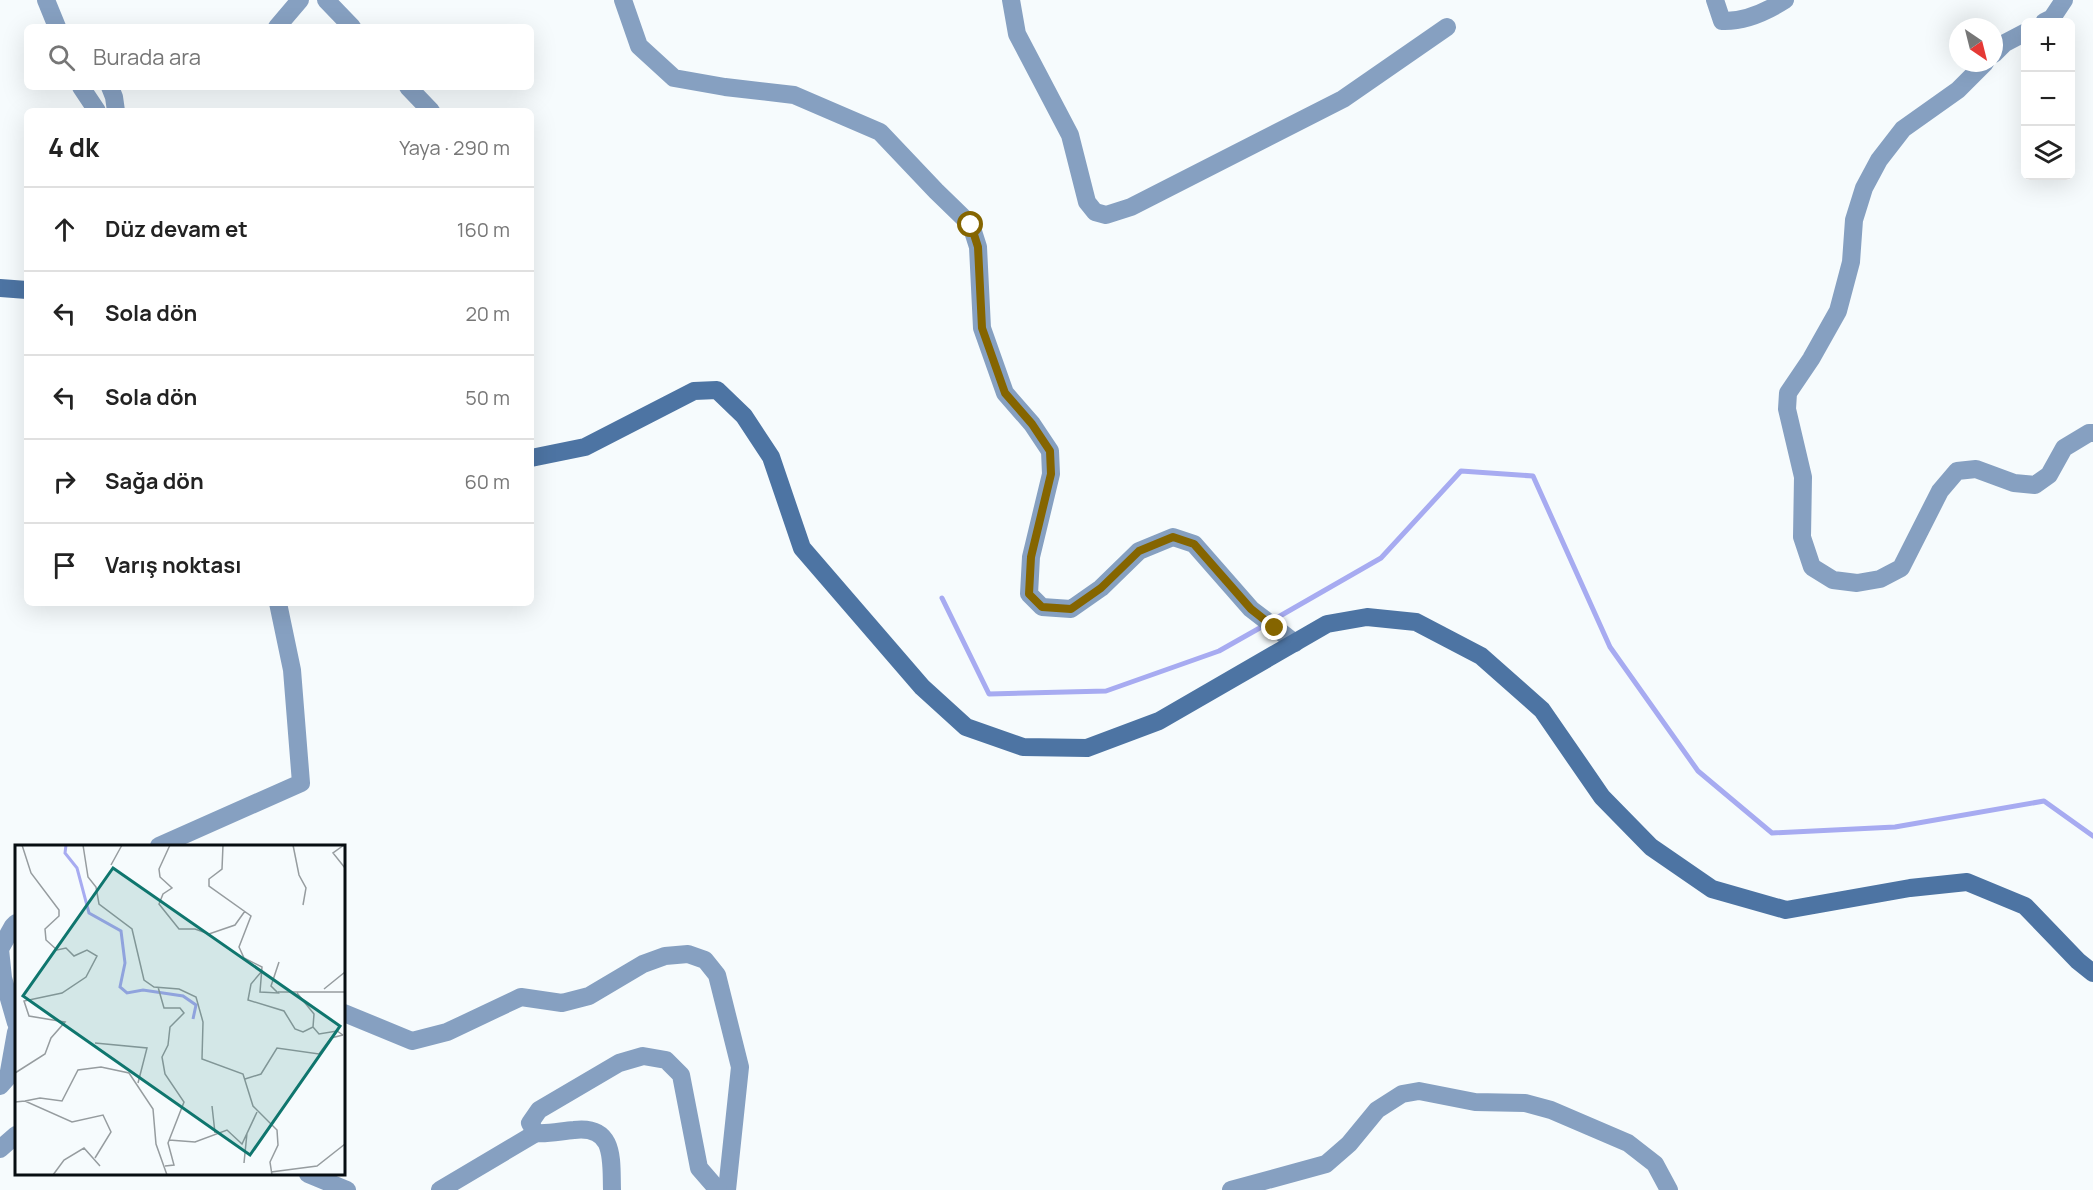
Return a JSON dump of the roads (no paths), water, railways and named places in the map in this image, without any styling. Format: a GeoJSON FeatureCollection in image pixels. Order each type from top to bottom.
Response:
{"type":"FeatureCollection","features":[{"type":"Feature","properties":{"kind":"street"},"geometry":{"type":"LineString","coordinates":[[46,0],[56,24]]}},
{"type":"Feature","properties":{"kind":"street"},"geometry":{"type":"LineString","coordinates":[[280,24],[300,0]]}},
{"type":"Feature","properties":{"kind":"street"},"geometry":{"type":"LineString","coordinates":[[326,0],[349,24]]}},
{"type":"Feature","properties":{"kind":"street"},"geometry":{"type":"LineString","coordinates":[[623,0],[639,46],[674,78],[725,87],[794,94],[880,132],[971,225],[978,247],[982,328],[1005,393],[1032,424],[1050,451],[1051,474],[1031,557],[1029,594],[1042,607],[1071,609],[1101,588],[1139,551],[1173,537],[1194,544],[1251,609],[1295,643]]}},
{"type":"Feature","properties":{"kind":"street"},"geometry":{"type":"LineString","coordinates":[[1011,0],[1017,34],[1070,135],[1086,202],[1095,212],[1106,215],[1131,207],[1344,99],[1447,27]]}},
{"type":"Feature","properties":{"kind":"street"},"geometry":{"type":"LineString","coordinates":[[1715,0],[1722,21],[1733,21],[1765,12],[1785,0]]}},
{"type":"Feature","properties":{"kind":"street"},"geometry":{"type":"LineString","coordinates":[[2052,18],[2064,0]]}},
{"type":"Feature","properties":{"kind":"street"},"geometry":{"type":"LineString","coordinates":[[2003,45],[2021,34]]}},
{"type":"Feature","properties":{"kind":"street"},"geometry":{"type":"LineString","coordinates":[[1976,72],[1958,90],[1903,129],[1879,160],[1864,188],[1854,220],[1851,262],[1838,311],[1811,359],[1788,393],[1787,409],[1803,477],[1802,537],[1812,567],[1833,580],[1857,583],[1880,579],[1901,568],[1940,491],[1957,471],[1977,470],[2014,483],[2035,485],[2049,475],[2064,448],[2093,433]]}},
{"type":"Feature","properties":{"kind":"street"},"geometry":{"type":"LineString","coordinates":[[83,90],[95,108]]}},
{"type":"Feature","properties":{"kind":"street"},"geometry":{"type":"LineString","coordinates":[[111,90],[116,108]]}},
{"type":"Feature","properties":{"kind":"street"},"geometry":{"type":"LineString","coordinates":[[411,90],[428,108]]}},
{"type":"Feature","properties":{"kind":"street"},"geometry":{"type":"LineString","coordinates":[[0,288],[24,290]]}},
{"type":"Feature","properties":{"kind":"street"},"geometry":{"type":"LineString","coordinates":[[534,457],[585,447],[694,391],[717,390],[744,416],[771,457],[802,548],[922,687],[966,727],[1023,747],[1087,748],[1159,721],[1327,624],[1367,617],[1416,622],[1481,656],[1542,710],[1602,797],[1651,847],[1712,889],[1786,910],[1910,888],[1966,882],[2025,906],[2078,961],[2093,973]]}},
{"type":"Feature","properties":{"kind":"street"},"geometry":{"type":"LineString","coordinates":[[161,845],[301,783],[292,670],[279,606]]}},
{"type":"Feature","properties":{"kind":"street"},"geometry":{"type":"LineString","coordinates":[[15,924],[0,950],[3,978],[15,1020]]}},
{"type":"Feature","properties":{"kind":"street"},"geometry":{"type":"LineString","coordinates":[[345,1013],[412,1041],[447,1032],[521,998],[562,1003],[588,996],[643,964],[665,956],[688,954],[705,960],[717,975],[740,1067],[727,1190]]}},
{"type":"Feature","properties":{"kind":"street"},"geometry":{"type":"LineString","coordinates":[[0,1086],[8,1077],[15,1038]]}},
{"type":"Feature","properties":{"kind":"street"},"geometry":{"type":"LineString","coordinates":[[536,1133],[530,1123],[539,1110],[619,1063],[643,1056],[666,1060],[681,1075],[699,1168],[718,1190]]}},
{"type":"Feature","properties":{"kind":"street"},"geometry":{"type":"LineString","coordinates":[[1231,1190],[1326,1164],[1349,1144],[1377,1110],[1402,1094],[1419,1091],[1475,1102],[1525,1103],[1551,1110],[1628,1143],[1655,1164],[1669,1190]]}},
{"type":"Feature","properties":{"kind":"street"},"geometry":{"type":"LineString","coordinates":[[440,1190],[536,1133],[550,1134],[577,1129],[599,1133],[605,1138],[611,1158],[612,1190]]}},
{"type":"Feature","properties":{"kind":"street"},"geometry":{"type":"LineString","coordinates":[[0,1149],[15,1136]]}},
{"type":"Feature","properties":{"kind":"street"},"geometry":{"type":"LineString","coordinates":[[313,1175],[347,1190]]}},
{"type":"Feature","properties":{"kind":"waterway"},"geometry":{"type":"LineString","coordinates":[[1273,620],[1381,558],[1461,471],[1533,476],[1610,647],[1698,771],[1772,833],[1895,827],[2044,801],[2093,836]]}},
{"type":"Feature","properties":{"kind":"waterway"},"geometry":{"type":"LineString","coordinates":[[942,598],[989,694],[1106,691],[1219,651],[1265,625]]}}]}
